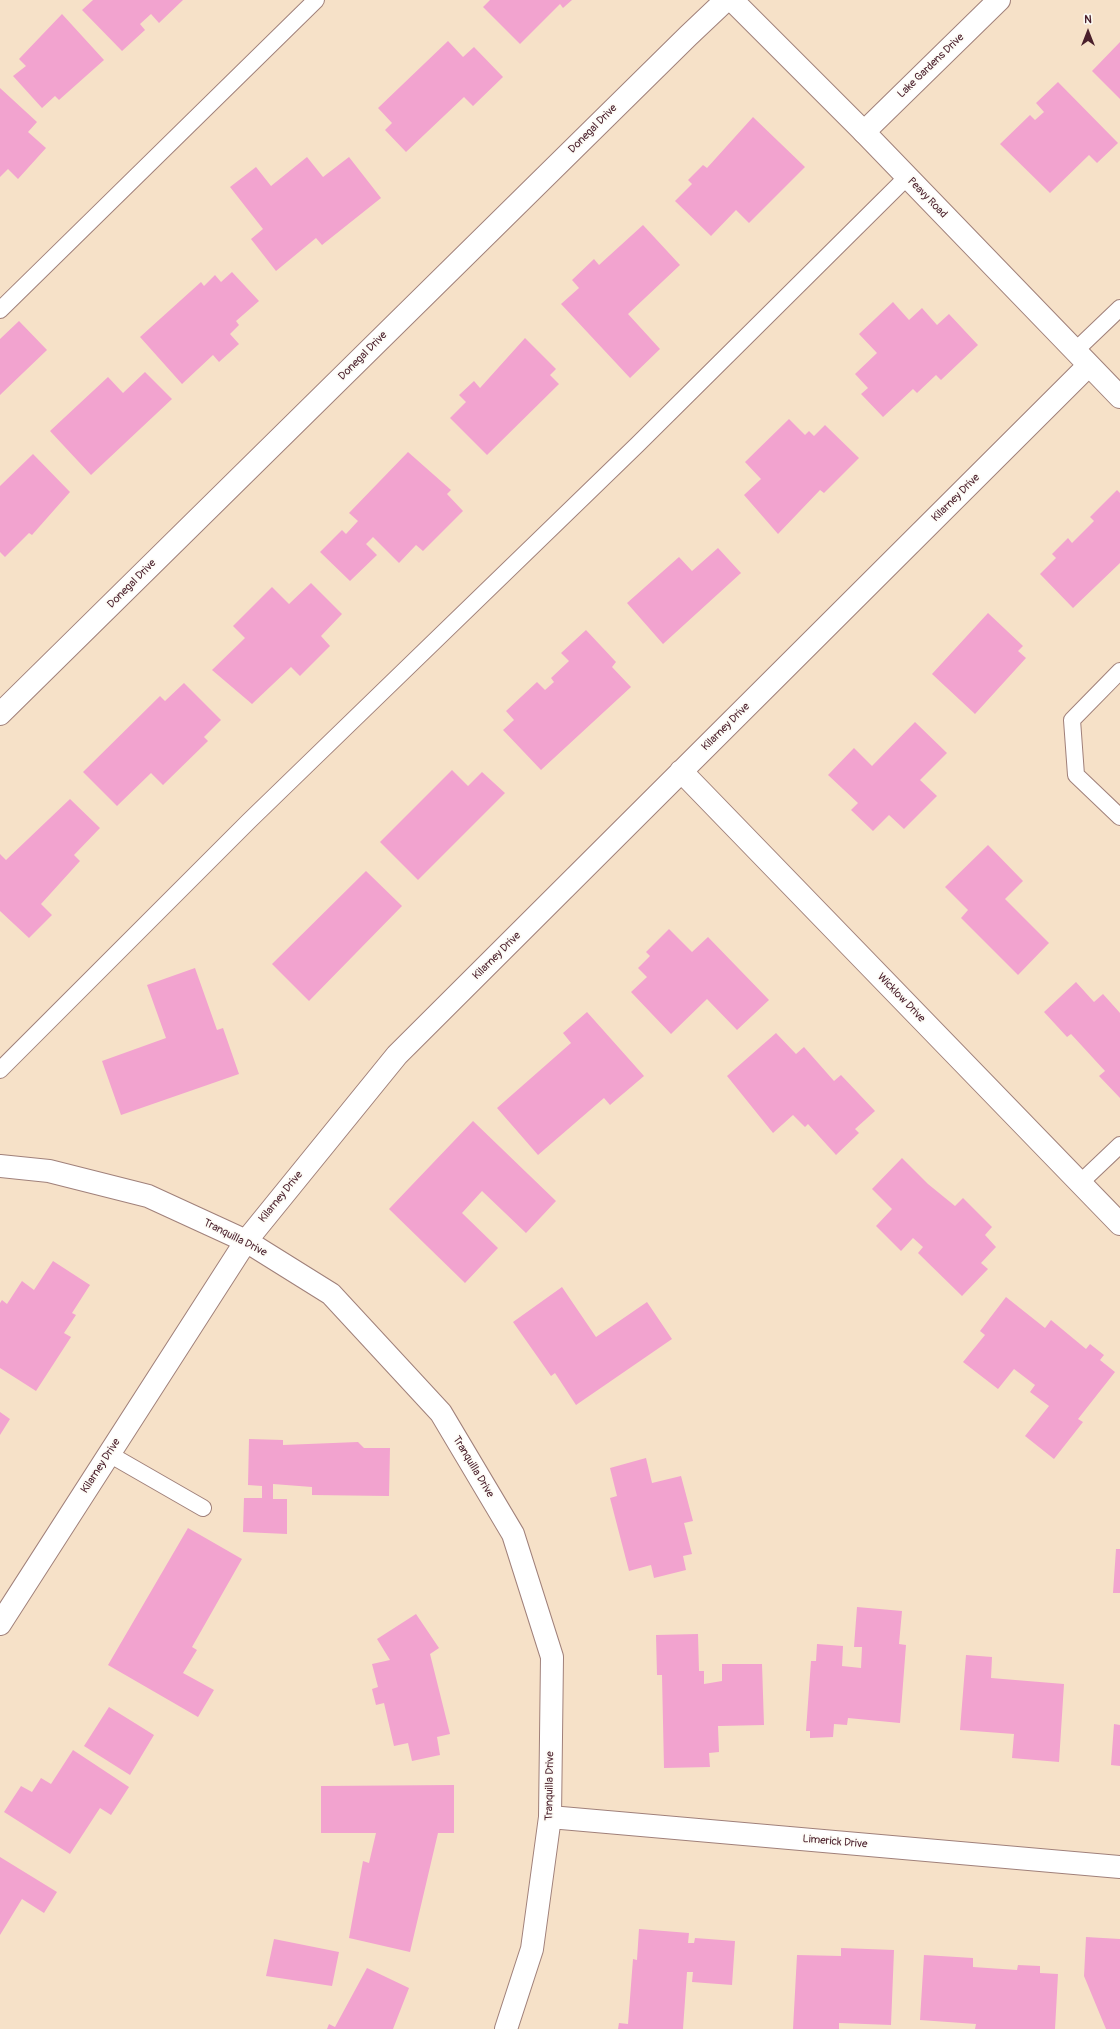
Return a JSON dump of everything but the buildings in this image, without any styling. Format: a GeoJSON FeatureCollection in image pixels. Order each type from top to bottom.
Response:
{"type":"FeatureCollection","features":[{"type":"Feature","properties":{"kind":"street","name":"Donegal Drive"},"geometry":{"type":"LineString","coordinates":[[0,714],[665,58],[726,0]]}},
{"type":"Feature","properties":{"kind":"street","name":"Peavy Road"},"geometry":{"type":"LineString","coordinates":[[732,0],[864,132],[1120,397]]}},
{"type":"Feature","properties":{"kind":"street","name":"Lake Gardens Drive"},"geometry":{"type":"LineString","coordinates":[[864,132],[999,0]]}},
{"type":"Feature","properties":{"kind":"street","name":"Kilarney Drive"},"geometry":{"type":"LineString","coordinates":[[0,1624],[246,1241],[397,1055],[681,771],[1082,359]]}},
{"type":"Feature","properties":{"kind":"street","name":"Wicklow Drive"},"geometry":{"type":"LineString","coordinates":[[681,771],[1120,1224]]}},
{"type":"Feature","properties":{"kind":"street","name":"Tranquilla Drive"},"geometry":{"type":"LineString","coordinates":[[0,1166],[49,1171],[148,1196],[246,1241],[331,1294],[441,1413],[513,1534],[552,1657],[550,1817],[532,1949],[506,2029]]}},
{"type":"Feature","properties":{"kind":"street","name":"Limerick Drive"},"geometry":{"type":"LineString","coordinates":[[550,1817],[1120,1867]]}},
{"type":"Feature","properties":{"kind":"lane"},"geometry":{"type":"LineString","coordinates":[[0,310],[316,0]]}},
{"type":"Feature","properties":{"kind":"lane"},"geometry":{"type":"LineString","coordinates":[[0,1070],[244,827],[637,445],[907,177]]}},
{"type":"Feature","properties":{"kind":"lane"},"geometry":{"type":"LineString","coordinates":[[1082,359],[1120,308]]}},
{"type":"Feature","properties":{"kind":"lane"},"geometry":{"type":"LineString","coordinates":[[1120,672],[1072,720],[1076,774],[1120,817]]}},
{"type":"Feature","properties":{"kind":"lane"},"geometry":{"type":"LineString","coordinates":[[1080,1183],[1120,1145]]}},
{"type":"Feature","properties":{"kind":"lane"},"geometry":{"type":"LineString","coordinates":[[109,1454],[203,1508]]}}]}
